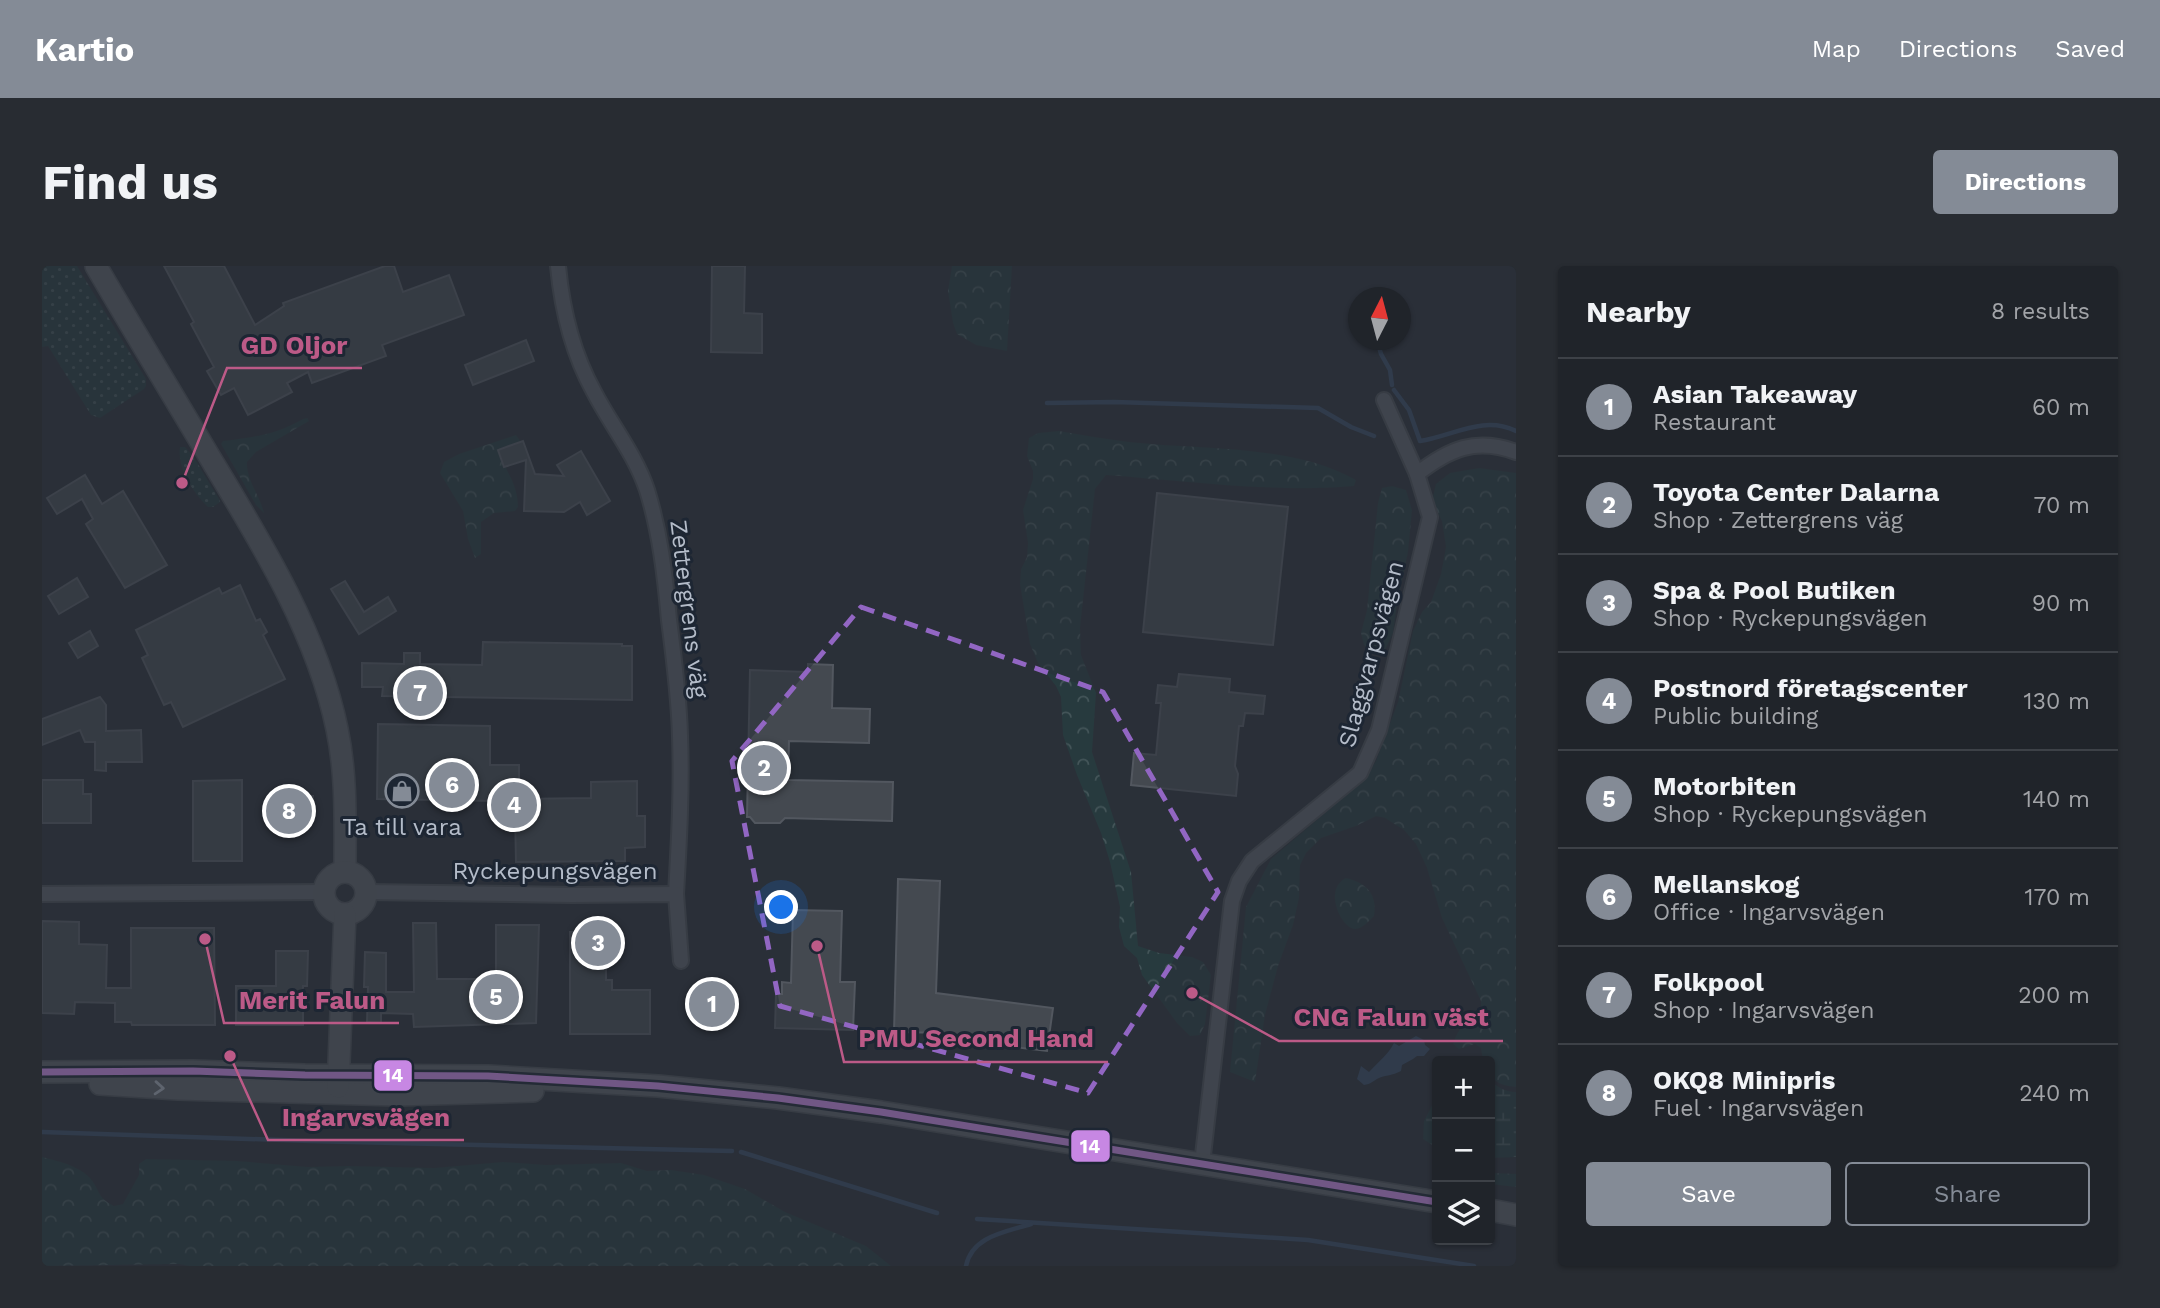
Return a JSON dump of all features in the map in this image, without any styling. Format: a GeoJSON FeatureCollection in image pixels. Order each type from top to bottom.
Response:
{"type":"FeatureCollection","features":[{"type":"Feature","properties":{"kind":"main road"},"geometry":{"type":"LineString","coordinates":[[96,266],[249,522],[280,578],[313,652],[328,695],[341,752],[345,788],[345,872]]}},
{"type":"Feature","properties":{"kind":"main road"},"geometry":{"type":"LineString","coordinates":[[345,872],[360,878],[366,892],[365,899],[357,910],[345,914],[331,909],[324,892],[328,880],[345,872]]}},
{"type":"Feature","properties":{"kind":"main road"},"geometry":{"type":"LineString","coordinates":[[338,1084],[345,914]]}},
{"type":"Feature","properties":{"kind":"main road"},"geometry":{"type":"LineString","coordinates":[[42,1072],[193,1071],[338,1084]]}},
{"type":"Feature","properties":{"kind":"main road"},"geometry":{"type":"LineString","coordinates":[[42,1078],[178,1089],[488,1076],[658,1086],[881,1112],[1432,1201]]}},
{"type":"Feature","properties":{"kind":"main road"},"geometry":{"type":"LineString","coordinates":[[1495,1211],[1516,1215]]}},
{"type":"Feature","properties":{"kind":"street","name":"Zettergrens väg"},"geometry":{"type":"LineString","coordinates":[[558,266],[563,307],[582,369],[632,454],[646,486],[657,525],[679,712],[680,827],[676,894]]}},
{"type":"Feature","properties":{"kind":"street","name":"Slaggvarpsvägen"},"geometry":{"type":"LineString","coordinates":[[1202,1164],[1232,901],[1239,881],[1252,862],[1360,773],[1379,730],[1398,656],[1430,517],[1417,474],[1384,400]]}},
{"type":"Feature","properties":{"kind":"street"},"geometry":{"type":"LineString","coordinates":[[1417,474],[1436,459],[1466,446],[1495,444],[1516,452]]}},
{"type":"Feature","properties":{"kind":"street"},"geometry":{"type":"LineString","coordinates":[[42,894],[324,892]]}},
{"type":"Feature","properties":{"kind":"street","name":"Ryckepungsvägen"},"geometry":{"type":"LineString","coordinates":[[366,892],[676,894],[681,961]]}},
{"type":"Feature","properties":{"kind":"highlighted area"},"geometry":{"type":"Polygon","coordinates":[[[861,607],[1103,692],[1218,892],[1088,1093],[780,1006],[732,761],[861,607]]]}},
{"type":"Feature","properties":{"kind":"green space"},"geometry":{"type":"Polygon","coordinates":[[[42,266],[77,266],[146,379],[144,389],[100,418],[91,415],[48,346],[42,347],[42,266]]]}},
{"type":"Feature","properties":{"kind":"green space"},"geometry":{"type":"Polygon","coordinates":[[[952,266],[1012,266],[1007,351],[976,345],[957,334],[948,291],[952,266]]]}},
{"type":"Feature","properties":{"kind":"green space"},"geometry":{"type":"Polygon","coordinates":[[[307,418],[309,421],[256,452],[247,462],[249,475],[264,513],[256,505],[221,444],[223,441],[274,432],[307,418]]]}},
{"type":"Feature","properties":{"kind":"green space"},"geometry":{"type":"Polygon","coordinates":[[[1059,431],[1129,442],[1275,454],[1331,468],[1356,480],[1354,486],[1292,488],[1106,475],[1095,489],[1080,628],[1081,655],[1096,693],[1092,752],[1131,872],[1138,946],[1159,953],[1192,957],[1203,962],[1211,975],[1205,1024],[1200,1035],[1190,1036],[1177,1023],[1142,975],[1137,958],[1124,946],[1119,927],[1120,907],[1110,862],[1063,735],[1061,697],[1038,663],[1030,644],[1020,584],[1028,543],[1023,510],[1033,479],[1027,456],[1029,438],[1038,433],[1059,431]]]}},
{"type":"Feature","properties":{"kind":"green space"},"geometry":{"type":"Polygon","coordinates":[[[516,435],[521,442],[498,450],[514,485],[518,507],[515,511],[494,513],[481,522],[481,554],[475,558],[463,511],[440,473],[444,462],[459,454],[516,435]]]}},
{"type":"Feature","properties":{"kind":"green space"},"geometry":{"type":"Polygon","coordinates":[[[180,447],[185,447],[193,456],[219,499],[220,502],[213,507],[208,507],[202,501],[187,480],[181,463],[180,447]]]}},
{"type":"Feature","properties":{"kind":"green space"},"geometry":{"type":"Polygon","coordinates":[[[1479,468],[1516,473],[1516,1087],[1495,1080],[1495,1056],[1482,1056],[1481,1048],[1475,1044],[1459,1049],[1453,1044],[1463,1025],[1481,1015],[1481,1001],[1442,918],[1427,868],[1416,844],[1404,830],[1385,818],[1376,816],[1321,838],[1306,853],[1300,865],[1299,898],[1265,1015],[1255,1082],[1230,1072],[1246,907],[1271,859],[1365,779],[1376,761],[1398,702],[1413,631],[1422,612],[1431,602],[1441,574],[1446,547],[1442,521],[1432,501],[1436,484],[1450,473],[1479,468]]]}},
{"type":"Feature","properties":{"kind":"green space"},"geometry":{"type":"Polygon","coordinates":[[[1392,486],[1406,490],[1412,510],[1408,552],[1393,633],[1386,648],[1378,653],[1372,652],[1364,645],[1361,633],[1367,610],[1378,503],[1382,488],[1392,486]]]}},
{"type":"Feature","properties":{"kind":"green space"},"geometry":{"type":"Polygon","coordinates":[[[1346,878],[1365,887],[1374,902],[1374,916],[1358,929],[1344,922],[1335,899],[1339,883],[1346,878]]]}},
{"type":"Feature","properties":{"kind":"green space"},"geometry":{"type":"Polygon","coordinates":[[[1495,1085],[1516,1092],[1516,1157],[1495,1158],[1495,1085]]]}},
{"type":"Feature","properties":{"kind":"green space"},"geometry":{"type":"Polygon","coordinates":[[[1432,1106],[1432,1145],[1423,1139],[1424,1121],[1432,1106]]]}},
{"type":"Feature","properties":{"kind":"green space"},"geometry":{"type":"Polygon","coordinates":[[[42,1157],[79,1169],[89,1177],[101,1196],[114,1206],[123,1204],[139,1175],[139,1164],[146,1159],[237,1161],[308,1167],[434,1168],[503,1162],[546,1165],[621,1163],[647,1171],[671,1170],[704,1175],[745,1189],[785,1212],[866,1246],[891,1266],[42,1266],[42,1157]]]}},
{"type":"Feature","properties":{"kind":"green space"},"geometry":{"type":"Polygon","coordinates":[[[1495,1173],[1516,1174],[1516,1187],[1495,1185],[1495,1173]]]}},
{"type":"Feature","properties":{"kind":"water"},"geometry":{"type":"Polygon","coordinates":[[[1416,1036],[1424,1040],[1430,1049],[1424,1056],[1417,1056],[1402,1065],[1401,1071],[1395,1074],[1368,1084],[1364,1085],[1357,1079],[1361,1066],[1369,1072],[1394,1043],[1399,1046],[1416,1036]]]}},
{"type":"Feature","properties":{"kind":"building"},"geometry":{"type":"Polygon","coordinates":[[[164,266],[224,266],[255,325],[284,306],[283,303],[385,266],[394,266],[403,292],[449,275],[464,315],[382,345],[386,356],[312,383],[308,372],[287,383],[292,392],[248,415],[234,388],[221,395],[207,371],[214,367],[164,266]]]}},
{"type":"Feature","properties":{"kind":"building"},"geometry":{"type":"Polygon","coordinates":[[[712,266],[745,266],[744,313],[762,314],[762,353],[711,352],[712,266]]]}},
{"type":"Feature","properties":{"kind":"building"},"geometry":{"type":"Polygon","coordinates":[[[526,340],[534,361],[473,385],[465,365],[526,340]]]}},
{"type":"Feature","properties":{"kind":"building"},"geometry":{"type":"Polygon","coordinates":[[[523,441],[535,474],[564,476],[557,465],[581,451],[610,501],[587,515],[580,502],[564,512],[524,511],[526,460],[504,467],[498,450],[523,441]]]}},
{"type":"Feature","properties":{"kind":"building"},"geometry":{"type":"Polygon","coordinates":[[[85,475],[102,504],[123,491],[167,565],[125,588],[86,524],[93,519],[82,499],[57,514],[47,498],[85,475]]]}},
{"type":"Feature","properties":{"kind":"building"},"geometry":{"type":"Polygon","coordinates":[[[1157,493],[1288,507],[1273,645],[1143,632],[1157,493]]]}},
{"type":"Feature","properties":{"kind":"building"},"geometry":{"type":"Polygon","coordinates":[[[77,578],[88,597],[59,614],[48,596],[77,578]]]}},
{"type":"Feature","properties":{"kind":"building"},"geometry":{"type":"Polygon","coordinates":[[[345,581],[364,612],[388,597],[396,611],[359,634],[331,589],[345,581]]]}},
{"type":"Feature","properties":{"kind":"building"},"geometry":{"type":"Polygon","coordinates":[[[240,585],[256,621],[260,619],[267,632],[263,635],[285,679],[183,727],[171,702],[164,705],[142,658],[148,655],[136,630],[219,588],[222,594],[240,585]]]}},
{"type":"Feature","properties":{"kind":"building"},"geometry":{"type":"Polygon","coordinates":[[[90,631],[98,646],[78,658],[69,643],[90,631]]]}},
{"type":"Feature","properties":{"kind":"building"},"geometry":{"type":"Polygon","coordinates":[[[483,642],[632,646],[632,700],[382,696],[383,687],[362,687],[362,663],[404,664],[404,653],[420,653],[420,664],[482,665],[483,642]]]}},
{"type":"Feature","properties":{"kind":"building"},"geometry":{"type":"Polygon","coordinates":[[[808,664],[833,665],[832,708],[870,709],[869,743],[789,741],[788,780],[893,782],[892,821],[785,818],[780,823],[755,823],[747,817],[750,670],[808,672],[808,664]]]}},
{"type":"Feature","properties":{"kind":"building"},"geometry":{"type":"Polygon","coordinates":[[[1179,674],[1230,679],[1229,692],[1265,696],[1263,714],[1245,713],[1243,726],[1239,726],[1235,766],[1238,774],[1236,796],[1131,785],[1134,753],[1156,755],[1161,703],[1156,703],[1158,685],[1177,687],[1179,674]]]}},
{"type":"Feature","properties":{"kind":"building"},"geometry":{"type":"Polygon","coordinates":[[[100,697],[106,705],[106,731],[141,730],[142,762],[106,762],[106,771],[95,770],[95,742],[85,742],[80,730],[42,745],[42,719],[100,697]]]}},
{"type":"Feature","properties":{"kind":"building"},"geometry":{"type":"Polygon","coordinates":[[[378,724],[490,726],[490,765],[519,765],[519,799],[591,798],[591,782],[637,781],[637,816],[645,816],[645,847],[625,848],[625,861],[516,862],[515,811],[496,811],[496,801],[377,799],[378,724]]]}},
{"type":"Feature","properties":{"kind":"building"},"geometry":{"type":"Polygon","coordinates":[[[42,780],[83,780],[83,794],[91,794],[91,823],[42,823],[42,780]]]}},
{"type":"Feature","properties":{"kind":"building"},"geometry":{"type":"Polygon","coordinates":[[[242,780],[242,861],[193,861],[193,781],[242,780]]]}},
{"type":"Feature","properties":{"kind":"building"},"geometry":{"type":"Polygon","coordinates":[[[286,796],[313,796],[313,814],[286,815],[286,796]]]}},
{"type":"Feature","properties":{"kind":"building"},"geometry":{"type":"Polygon","coordinates":[[[898,879],[940,881],[936,993],[1053,1008],[1047,1051],[950,1039],[951,1033],[894,1032],[898,879]]]}},
{"type":"Feature","properties":{"kind":"building"},"geometry":{"type":"Polygon","coordinates":[[[793,910],[842,911],[840,982],[855,982],[853,1030],[775,1028],[776,994],[782,994],[782,982],[791,983],[793,910]]]}},
{"type":"Feature","properties":{"kind":"building"},"geometry":{"type":"Polygon","coordinates":[[[42,921],[79,922],[79,944],[107,945],[106,988],[131,988],[131,928],[214,928],[215,1025],[132,1025],[131,1022],[115,1022],[115,1003],[75,1002],[74,1014],[42,1013],[42,921]]]}},
{"type":"Feature","properties":{"kind":"building"},"geometry":{"type":"Polygon","coordinates":[[[413,923],[436,923],[437,979],[496,979],[496,925],[539,925],[536,1023],[414,1027],[413,1014],[381,1013],[381,1023],[367,1022],[365,952],[386,953],[386,992],[414,992],[413,923]]]}},
{"type":"Feature","properties":{"kind":"building"},"geometry":{"type":"Polygon","coordinates":[[[570,932],[606,932],[606,980],[612,980],[612,990],[650,990],[650,1034],[570,1034],[570,932]]]}},
{"type":"Feature","properties":{"kind":"building"},"geometry":{"type":"Polygon","coordinates":[[[276,951],[308,951],[307,986],[303,986],[303,1025],[236,1025],[236,986],[276,986],[276,951]]]}},
{"type":"Feature","properties":{"kind":"building"},"geometry":{"type":"Polygon","coordinates":[[[706,992],[719,992],[719,1004],[707,1004],[706,992]]]}},
{"type":"Feature","properties":{"kind":"waterway"},"geometry":{"type":"LineString","coordinates":[[1380,350],[1390,370],[1392,385]]}},
{"type":"Feature","properties":{"kind":"waterway"},"geometry":{"type":"LineString","coordinates":[[1394,390],[1409,410],[1420,441],[1480,426],[1492,425],[1516,431]]}},
{"type":"Feature","properties":{"kind":"waterway"},"geometry":{"type":"LineString","coordinates":[[1047,403],[1114,402],[1318,408],[1351,427],[1374,436]]}},
{"type":"Feature","properties":{"kind":"waterway"},"geometry":{"type":"LineString","coordinates":[[42,1132],[732,1151]]}},
{"type":"Feature","properties":{"kind":"waterway"},"geometry":{"type":"LineString","coordinates":[[741,1152],[937,1213]]}},
{"type":"Feature","properties":{"kind":"waterway"},"geometry":{"type":"LineString","coordinates":[[977,1219],[1308,1240],[1474,1266]]}},
{"type":"Feature","properties":{"kind":"waterway"},"geometry":{"type":"LineString","coordinates":[[966,1266],[969,1256],[983,1242],[1001,1233],[1031,1224]]}},
{"type":"Feature","properties":{"kind":"transit line","name":"14"},"geometry":{"type":"LineString","coordinates":[[42,1072],[193,1071],[305,1075],[488,1076],[658,1086],[881,1112],[1432,1201]]}},
{"type":"Feature","properties":{"kind":"place","name":"GD Oljor"},"geometry":{"type":"Point","coordinates":[182,483]}},
{"type":"Feature","properties":{"kind":"place","name":"Folkpool"},"geometry":{"type":"Point","coordinates":[420,693]}},
{"type":"Feature","properties":{"kind":"place","name":"Toyota Center Dalarna"},"geometry":{"type":"Point","coordinates":[764,768]}},
{"type":"Feature","properties":{"kind":"place","name":"Mellanskog"},"geometry":{"type":"Point","coordinates":[452,785]}},
{"type":"Feature","properties":{"kind":"place","name":"Ta till vara"},"geometry":{"type":"Point","coordinates":[402,791]}},
{"type":"Feature","properties":{"kind":"place","name":"Postnord företagscenter"},"geometry":{"type":"Point","coordinates":[514,805]}},
{"type":"Feature","properties":{"kind":"place","name":"OKQ8 Minipris"},"geometry":{"type":"Point","coordinates":[289,811]}},
{"type":"Feature","properties":{"kind":"place","name":"Merit Falun"},"geometry":{"type":"Point","coordinates":[205,939]}},
{"type":"Feature","properties":{"kind":"place","name":"Spa & Pool Butiken"},"geometry":{"type":"Point","coordinates":[598,943]}},
{"type":"Feature","properties":{"kind":"place","name":"PMU Second Hand"},"geometry":{"type":"Point","coordinates":[817,946]}},
{"type":"Feature","properties":{"kind":"place","name":"CNG Falun väst"},"geometry":{"type":"Point","coordinates":[1192,993]}},
{"type":"Feature","properties":{"kind":"place","name":"Motorbiten"},"geometry":{"type":"Point","coordinates":[496,997]}},
{"type":"Feature","properties":{"kind":"place","name":"Asian Takeaway"},"geometry":{"type":"Point","coordinates":[712,1004]}},
{"type":"Feature","properties":{"kind":"place","name":"Ingarvsvägen"},"geometry":{"type":"Point","coordinates":[230,1056]}}]}
